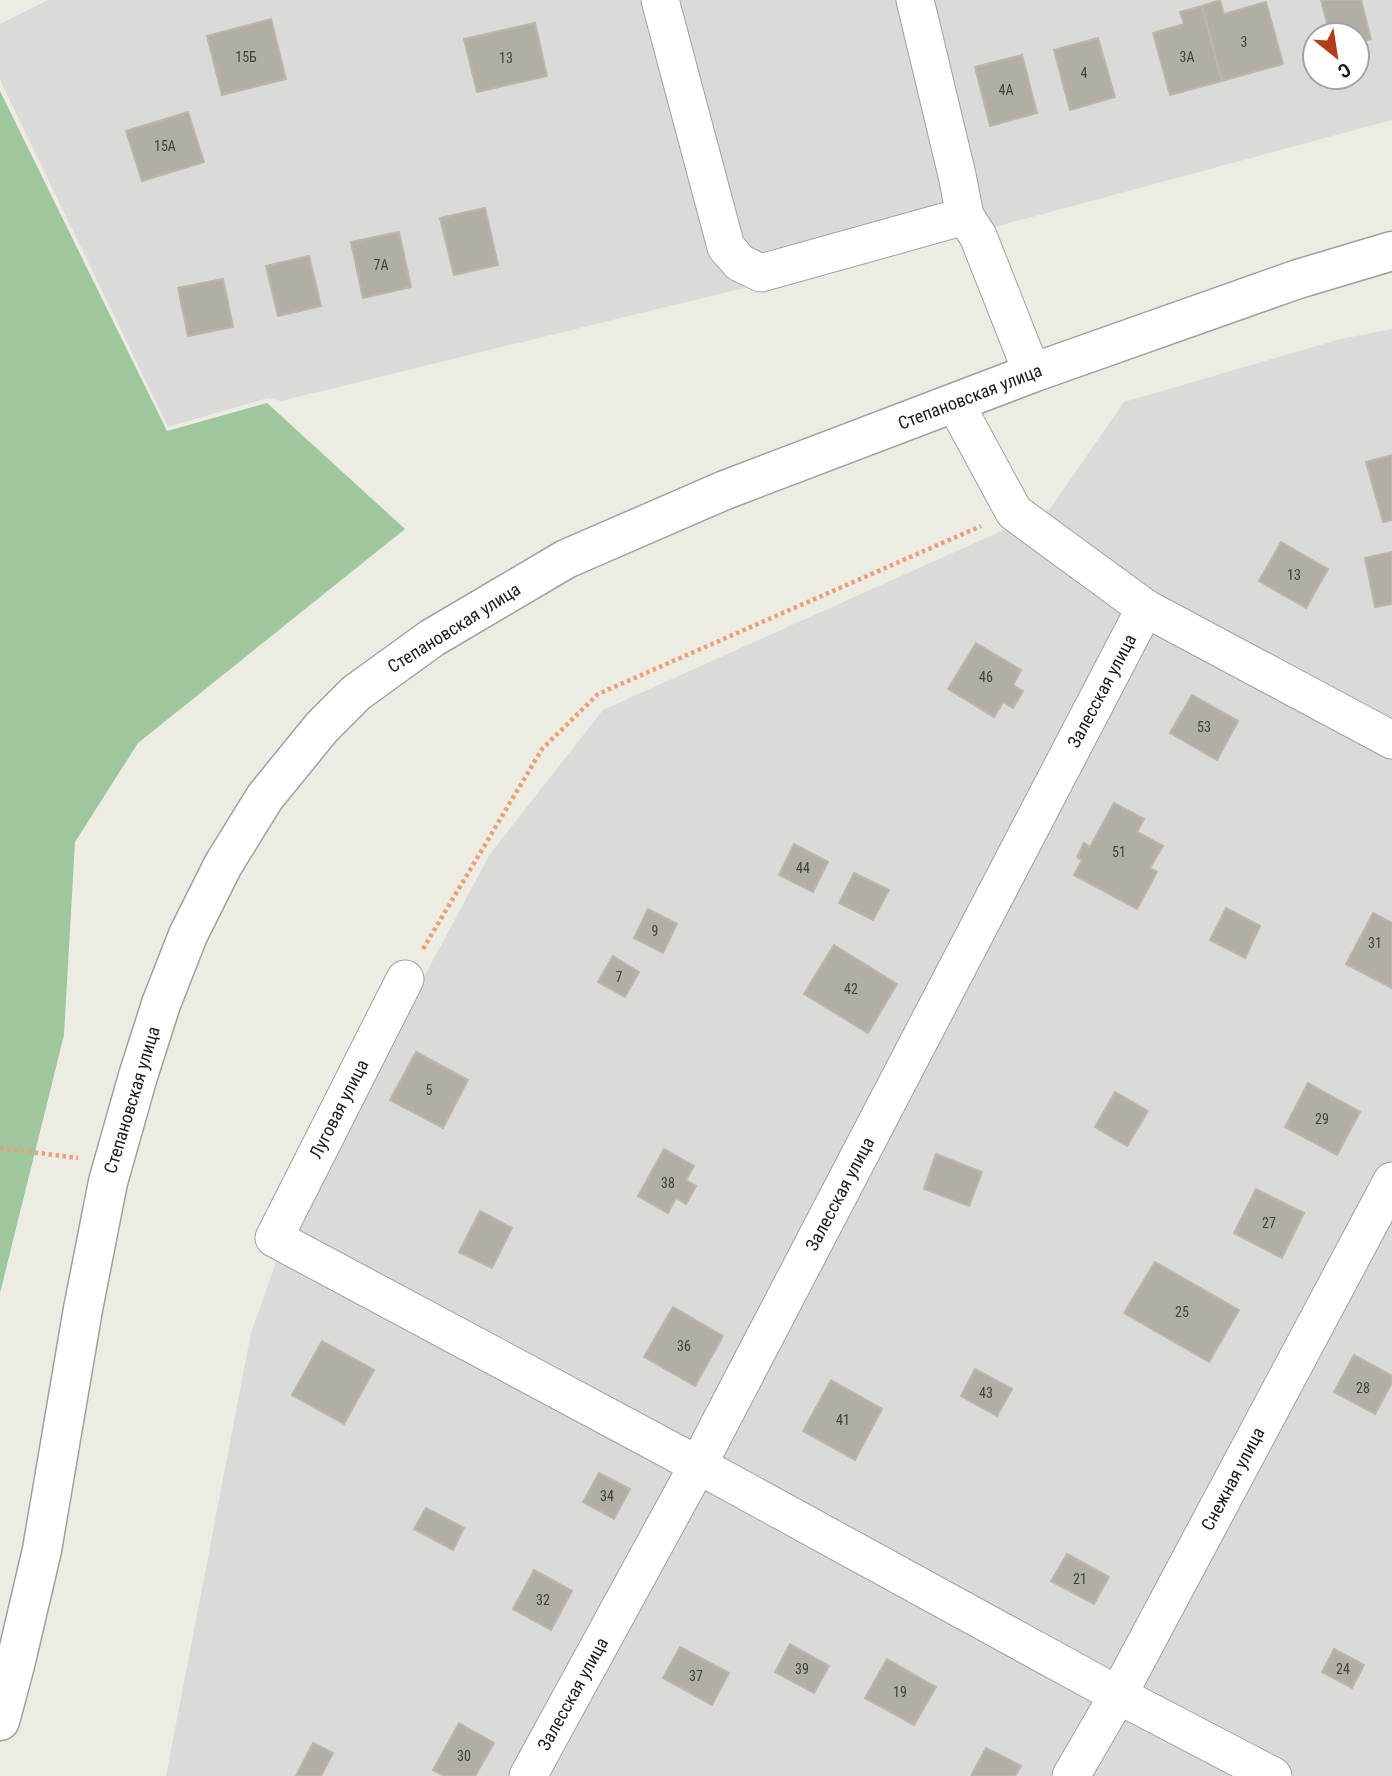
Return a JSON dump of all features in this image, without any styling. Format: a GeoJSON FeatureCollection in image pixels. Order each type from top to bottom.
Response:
{"type":"FeatureCollection","features":[{"type":"Feature","properties":{"kind":"street"},"geometry":{"type":"LineString","coordinates":[[660,0],[726,247],[740,263],[761,273],[965,216]]}},
{"type":"Feature","properties":{"kind":"street"},"geometry":{"type":"LineString","coordinates":[[915,0],[965,216],[978,236],[1025,355],[1035,372]]}},
{"type":"Feature","properties":{"kind":"street","name":"Степановская улица"},"geometry":{"type":"LineString","coordinates":[[0,1721],[16,1665],[42,1550],[83,1309],[108,1182],[161,1004],[188,935],[223,865],[265,797],[322,727],[356,693],[432,638],[566,559],[725,490],[1035,372],[1298,279],[1392,251]]}},
{"type":"Feature","properties":{"kind":"street"},"geometry":{"type":"LineString","coordinates":[[955,403],[1014,512],[1145,608],[1392,740]]}},
{"type":"Feature","properties":{"kind":"street","name":"Залесская улица"},"geometry":{"type":"LineString","coordinates":[[528,1776],[698,1465],[1145,608]]}},
{"type":"Feature","properties":{"kind":"street","name":"Луговая улица"},"geometry":{"type":"LineString","coordinates":[[405,979],[274,1238],[698,1465]]}},
{"type":"Feature","properties":{"kind":"street","name":"Снежная улица"},"geometry":{"type":"LineString","coordinates":[[1071,1776],[1118,1695],[1392,1181]]}},
{"type":"Feature","properties":{"kind":"street"},"geometry":{"type":"LineString","coordinates":[[698,1465],[1118,1695],[1273,1776]]}},
{"type":"Feature","properties":{"kind":"path"},"geometry":{"type":"LineString","coordinates":[[405,979],[542,749],[598,694],[1014,512]]}},
{"type":"Feature","properties":{"kind":"path"},"geometry":{"type":"LineString","coordinates":[[0,1148],[114,1161]]}},
{"type":"Feature","properties":{"kind":"shaded area"},"geometry":{"type":"Polygon","coordinates":[[[48,0],[1392,0],[1392,120],[998,226],[281,401],[268,398],[168,427],[0,80],[0,24],[48,0]]]}},
{"type":"Feature","properties":{"kind":"shaded area"},"geometry":{"type":"Polygon","coordinates":[[[1392,329],[1392,1776],[166,1776],[251,1333],[287,1232],[490,854],[603,710],[1050,509],[1124,402],[1341,339],[1392,329]]]}},
{"type":"Feature","properties":{"kind":"green space"},"geometry":{"type":"Polygon","coordinates":[[[0,91],[167,431],[267,403],[405,529],[138,743],[75,842],[64,1035],[0,1293],[0,91]]]}},
{"type":"Feature","properties":{"kind":"building"},"geometry":{"type":"Polygon","coordinates":[[[1220,0],[1224,14],[1266,2],[1283,64],[1222,81],[1202,6],[1220,0]]]}},
{"type":"Feature","properties":{"kind":"building"},"geometry":{"type":"Polygon","coordinates":[[[1321,0],[1361,0],[1366,21],[1326,21],[1321,0]]]}},
{"type":"Feature","properties":{"kind":"building"},"geometry":{"type":"Polygon","coordinates":[[[1202,6],[1222,81],[1170,95],[1153,33],[1184,24],[1180,12],[1202,6]]]}},
{"type":"Feature","properties":{"kind":"building"},"geometry":{"type":"Polygon","coordinates":[[[271,19],[286,79],[222,95],[207,36],[271,19]]]}},
{"type":"Feature","properties":{"kind":"building"},"geometry":{"type":"Polygon","coordinates":[[[535,23],[547,76],[477,92],[464,39],[535,23]]]}},
{"type":"Feature","properties":{"kind":"building"},"geometry":{"type":"Polygon","coordinates":[[[1098,38],[1115,97],[1070,110],[1054,50],[1098,38]]]}},
{"type":"Feature","properties":{"kind":"building"},"geometry":{"type":"Polygon","coordinates":[[[1022,55],[1037,113],[990,126],[975,67],[1022,55]]]}},
{"type":"Feature","properties":{"kind":"building"},"geometry":{"type":"Polygon","coordinates":[[[188,112],[204,162],[142,181],[126,131],[188,112]]]}},
{"type":"Feature","properties":{"kind":"building"},"geometry":{"type":"Polygon","coordinates":[[[485,208],[498,265],[454,275],[440,218],[485,208]]]}},
{"type":"Feature","properties":{"kind":"building"},"geometry":{"type":"Polygon","coordinates":[[[399,232],[411,287],[363,298],[351,242],[399,232]]]}},
{"type":"Feature","properties":{"kind":"building"},"geometry":{"type":"Polygon","coordinates":[[[309,256],[321,306],[278,316],[266,266],[309,256]]]}},
{"type":"Feature","properties":{"kind":"building"},"geometry":{"type":"Polygon","coordinates":[[[223,279],[233,327],[188,336],[178,288],[223,279]]]}},
{"type":"Feature","properties":{"kind":"building"},"geometry":{"type":"Polygon","coordinates":[[[1392,455],[1392,520],[1383,522],[1366,462],[1392,455]]]}},
{"type":"Feature","properties":{"kind":"building"},"geometry":{"type":"Polygon","coordinates":[[[1281,542],[1328,569],[1306,608],[1259,581],[1281,542]]]}},
{"type":"Feature","properties":{"kind":"building"},"geometry":{"type":"Polygon","coordinates":[[[1392,552],[1392,604],[1375,607],[1365,558],[1392,552]]]}},
{"type":"Feature","properties":{"kind":"building"},"geometry":{"type":"Polygon","coordinates":[[[976,643],[1021,670],[1013,685],[1023,691],[1013,708],[1003,702],[994,717],[948,689],[976,643]]]}},
{"type":"Feature","properties":{"kind":"building"},"geometry":{"type":"Polygon","coordinates":[[[1192,695],[1238,721],[1217,760],[1170,733],[1192,695]]]}},
{"type":"Feature","properties":{"kind":"building"},"geometry":{"type":"Polygon","coordinates":[[[1114,803],[1144,819],[1137,832],[1163,846],[1150,868],[1157,872],[1137,909],[1074,875],[1082,860],[1077,857],[1084,843],[1090,847],[1114,803]]]}},
{"type":"Feature","properties":{"kind":"building"},"geometry":{"type":"Polygon","coordinates":[[[794,844],[828,862],[813,892],[779,875],[794,844]]]}},
{"type":"Feature","properties":{"kind":"building"},"geometry":{"type":"Polygon","coordinates":[[[854,873],[889,890],[873,920],[839,903],[854,873]]]}},
{"type":"Feature","properties":{"kind":"building"},"geometry":{"type":"Polygon","coordinates":[[[1226,908],[1260,926],[1245,958],[1210,940],[1226,908]]]}},
{"type":"Feature","properties":{"kind":"building"},"geometry":{"type":"Polygon","coordinates":[[[648,909],[677,924],[663,953],[634,938],[648,909]]]}},
{"type":"Feature","properties":{"kind":"building"},"geometry":{"type":"Polygon","coordinates":[[[1373,913],[1392,923],[1392,988],[1346,964],[1373,913]]]}},
{"type":"Feature","properties":{"kind":"building"},"geometry":{"type":"Polygon","coordinates":[[[834,945],[897,984],[868,1033],[804,994],[834,945]]]}},
{"type":"Feature","properties":{"kind":"building"},"geometry":{"type":"Polygon","coordinates":[[[613,956],[639,972],[625,997],[598,982],[613,956]]]}},
{"type":"Feature","properties":{"kind":"building"},"geometry":{"type":"Polygon","coordinates":[[[416,1052],[468,1080],[443,1128],[390,1100],[416,1052]]]}},
{"type":"Feature","properties":{"kind":"building"},"geometry":{"type":"Polygon","coordinates":[[[1308,1083],[1360,1112],[1337,1155],[1285,1127],[1308,1083]]]}},
{"type":"Feature","properties":{"kind":"building"},"geometry":{"type":"Polygon","coordinates":[[[1115,1092],[1148,1111],[1127,1146],[1095,1127],[1115,1092]]]}},
{"type":"Feature","properties":{"kind":"building"},"geometry":{"type":"Polygon","coordinates":[[[664,1149],[694,1166],[686,1180],[696,1186],[686,1204],[676,1198],[668,1213],[638,1196],[664,1149]]]}},
{"type":"Feature","properties":{"kind":"building"},"geometry":{"type":"Polygon","coordinates":[[[936,1154],[982,1172],[969,1206],[924,1189],[936,1154]]]}},
{"type":"Feature","properties":{"kind":"building"},"geometry":{"type":"Polygon","coordinates":[[[1256,1189],[1304,1213],[1282,1258],[1234,1233],[1256,1189]]]}},
{"type":"Feature","properties":{"kind":"building"},"geometry":{"type":"Polygon","coordinates":[[[480,1211],[512,1228],[492,1268],[459,1252],[480,1211]]]}},
{"type":"Feature","properties":{"kind":"building"},"geometry":{"type":"Polygon","coordinates":[[[1155,1262],[1239,1310],[1209,1362],[1124,1313],[1155,1262]]]}},
{"type":"Feature","properties":{"kind":"building"},"geometry":{"type":"Polygon","coordinates":[[[673,1307],[723,1336],[695,1386],[644,1357],[673,1307]]]}},
{"type":"Feature","properties":{"kind":"building"},"geometry":{"type":"Polygon","coordinates":[[[322,1341],[374,1370],[344,1424],[292,1395],[322,1341]]]}},
{"type":"Feature","properties":{"kind":"building"},"geometry":{"type":"Polygon","coordinates":[[[1354,1355],[1392,1376],[1392,1383],[1375,1414],[1334,1392],[1354,1355]]]}},
{"type":"Feature","properties":{"kind":"building"},"geometry":{"type":"Polygon","coordinates":[[[975,1369],[1012,1389],[997,1416],[961,1396],[975,1369]]]}},
{"type":"Feature","properties":{"kind":"building"},"geometry":{"type":"Polygon","coordinates":[[[831,1380],[882,1409],[855,1460],[803,1431],[831,1380]]]}},
{"type":"Feature","properties":{"kind":"building"},"geometry":{"type":"Polygon","coordinates":[[[599,1473],[630,1489],[614,1519],[583,1502],[599,1473]]]}},
{"type":"Feature","properties":{"kind":"building"},"geometry":{"type":"Polygon","coordinates":[[[426,1508],[464,1528],[453,1550],[414,1529],[426,1508]]]}},
{"type":"Feature","properties":{"kind":"building"},"geometry":{"type":"Polygon","coordinates":[[[1067,1554],[1109,1577],[1094,1604],[1051,1581],[1067,1554]]]}},
{"type":"Feature","properties":{"kind":"building"},"geometry":{"type":"Polygon","coordinates":[[[534,1570],[572,1591],[551,1630],[513,1609],[534,1570]]]}},
{"type":"Feature","properties":{"kind":"building"},"geometry":{"type":"Polygon","coordinates":[[[790,1644],[829,1666],[814,1693],[775,1672],[790,1644]]]}},
{"type":"Feature","properties":{"kind":"building"},"geometry":{"type":"Polygon","coordinates":[[[680,1647],[729,1673],[712,1705],[663,1678],[680,1647]]]}},
{"type":"Feature","properties":{"kind":"building"},"geometry":{"type":"Polygon","coordinates":[[[1334,1649],[1364,1665],[1352,1688],[1322,1672],[1334,1649]]]}},
{"type":"Feature","properties":{"kind":"building"},"geometry":{"type":"Polygon","coordinates":[[[887,1659],[936,1687],[914,1725],[865,1698],[887,1659]]]}},
{"type":"Feature","properties":{"kind":"building"},"geometry":{"type":"Polygon","coordinates":[[[459,1723],[494,1743],[475,1776],[444,1776],[433,1770],[459,1723]]]}},
{"type":"Feature","properties":{"kind":"building"},"geometry":{"type":"Polygon","coordinates":[[[313,1743],[333,1753],[321,1776],[296,1776],[313,1743]]]}},
{"type":"Feature","properties":{"kind":"building"},"geometry":{"type":"Polygon","coordinates":[[[986,1748],[1021,1766],[1015,1776],[971,1776],[986,1748]]]}}]}
